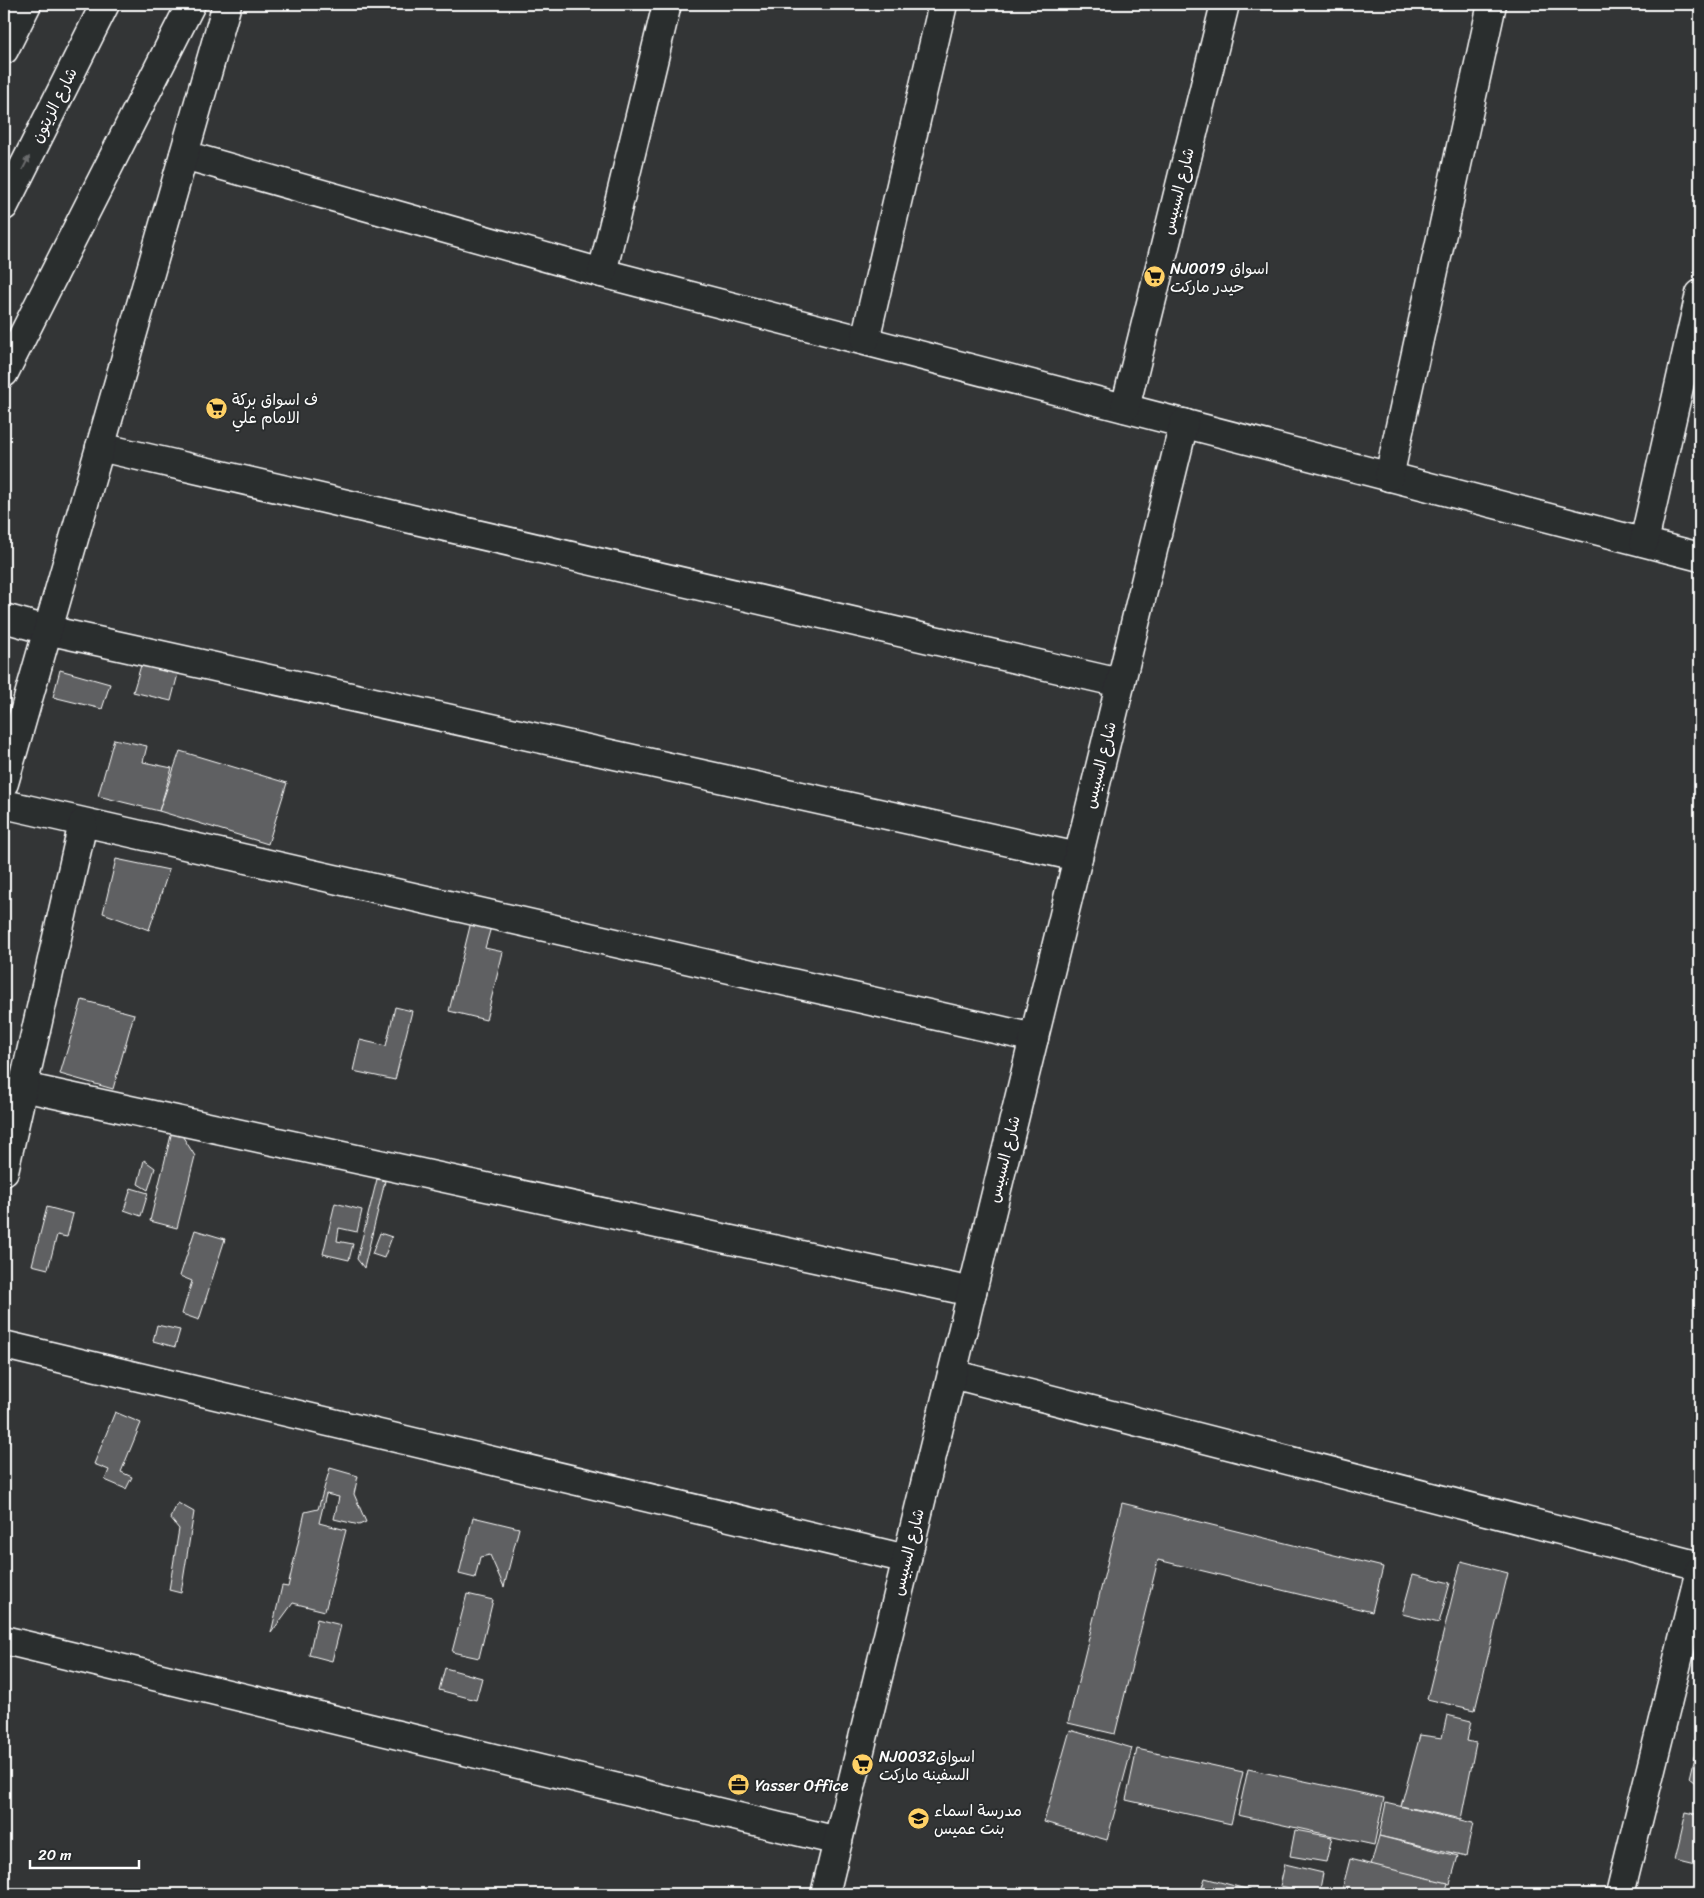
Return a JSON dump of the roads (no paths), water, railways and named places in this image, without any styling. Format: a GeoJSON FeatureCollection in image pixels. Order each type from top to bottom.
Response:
{"type":"FeatureCollection","features":[{"type":"Feature","properties":{"kind":"street"},"geometry":{"type":"LineString","coordinates":[[4,50],[27,4]]}},
{"type":"Feature","properties":{"kind":"street","name":"شارع الزيتون"},"geometry":{"type":"LineString","coordinates":[[4,206],[105,4]]}},
{"type":"Feature","properties":{"kind":"street"},"geometry":{"type":"LineString","coordinates":[[4,373],[191,4]]}},
{"type":"Feature","properties":{"kind":"street"},"geometry":{"type":"LineString","coordinates":[[4,783],[227,4]]}},
{"type":"Feature","properties":{"kind":"street"},"geometry":{"type":"LineString","coordinates":[[602,273],[667,4]]}},
{"type":"Feature","properties":{"kind":"street"},"geometry":{"type":"LineString","coordinates":[[865,340],[943,4]]}},
{"type":"Feature","properties":{"kind":"street","name":"شارع السبيس"},"geometry":{"type":"LineString","coordinates":[[1125,408],[1225,4]]}},
{"type":"Feature","properties":{"kind":"street"},"geometry":{"type":"LineString","coordinates":[[1389,477],[1492,4]]}},
{"type":"Feature","properties":{"kind":"street"},"geometry":{"type":"LineString","coordinates":[[184,155],[602,273],[1700,557]]}},
{"type":"Feature","properties":{"kind":"street"},"geometry":{"type":"LineString","coordinates":[[1644,542],[1700,294]]}},
{"type":"Feature","properties":{"kind":"street","name":"شارع السبيس"},"geometry":{"type":"LineString","coordinates":[[825,1894],[1184,423]]}},
{"type":"Feature","properties":{"kind":"street"},"geometry":{"type":"LineString","coordinates":[[100,447],[1120,683]]}},
{"type":"Feature","properties":{"kind":"street"},"geometry":{"type":"LineString","coordinates":[[4,618],[47,630],[1078,857]]}},
{"type":"Feature","properties":{"kind":"street"},"geometry":{"type":"LineString","coordinates":[[4,804],[1034,1038]]}},
{"type":"Feature","properties":{"kind":"street"},"geometry":{"type":"LineString","coordinates":[[4,1172],[84,823]]}},
{"type":"Feature","properties":{"kind":"street"},"geometry":{"type":"LineString","coordinates":[[23,1087],[972,1292]]}},
{"type":"Feature","properties":{"kind":"street"},"geometry":{"type":"LineString","coordinates":[[4,1345],[907,1559]]}},
{"type":"Feature","properties":{"kind":"street"},"geometry":{"type":"LineString","coordinates":[[952,1374],[1700,1566]]}},
{"type":"Feature","properties":{"kind":"street"},"geometry":{"type":"LineString","coordinates":[[1620,1894],[1700,1570]]}},
{"type":"Feature","properties":{"kind":"street"},"geometry":{"type":"LineString","coordinates":[[4,1640],[838,1841]]}},
{"type":"Feature","properties":{"kind":"place","name":"NJ0019 اسواق حيدر ماركت"},"geometry":{"type":"Point","coordinates":[1154,277]}},
{"type":"Feature","properties":{"kind":"place","name":"ف اسواق بركة الامام علي"},"geometry":{"type":"Point","coordinates":[216,408]}},
{"type":"Feature","properties":{"kind":"place","name":"NJ0032اسواق السفينه ماركت"},"geometry":{"type":"Point","coordinates":[863,1765]}},
{"type":"Feature","properties":{"kind":"place","name":"Yasser Office"},"geometry":{"type":"Point","coordinates":[739,1785]}},
{"type":"Feature","properties":{"kind":"place","name":"مدرسة اسماء بنت عميس"},"geometry":{"type":"Point","coordinates":[918,1819]}}]}
